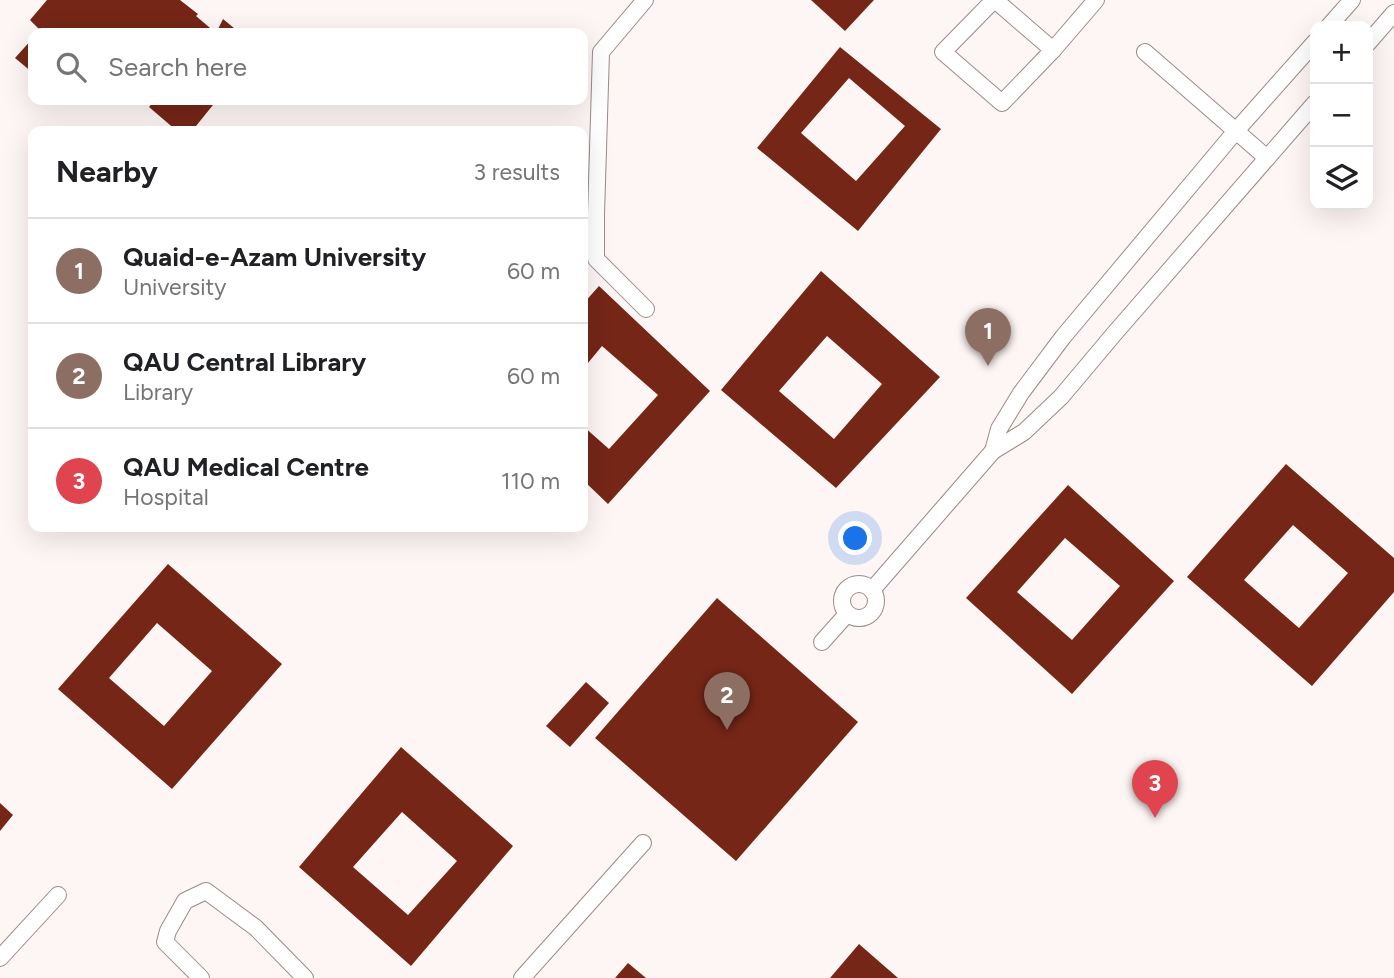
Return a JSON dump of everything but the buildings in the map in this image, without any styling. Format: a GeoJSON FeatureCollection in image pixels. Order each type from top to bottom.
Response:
{"type":"FeatureCollection","features":[{"type":"Feature","properties":{"kind":"lane"},"geometry":{"type":"LineString","coordinates":[[645,0],[601,52],[596,259],[646,309]]}},
{"type":"Feature","properties":{"kind":"lane"},"geometry":{"type":"LineString","coordinates":[[1053,50],[995,0],[943,52],[1002,103],[1053,50],[1096,0]]}},
{"type":"Feature","properties":{"kind":"lane"},"geometry":{"type":"LineString","coordinates":[[1333,21],[1352,0]]}},
{"type":"Feature","properties":{"kind":"lane"},"geometry":{"type":"LineString","coordinates":[[1373,37],[1394,13]]}},
{"type":"Feature","properties":{"kind":"lane"},"geometry":{"type":"LineString","coordinates":[[993,451],[999,429],[1063,337],[1310,48]]}},
{"type":"Feature","properties":{"kind":"lane"},"geometry":{"type":"LineString","coordinates":[[1145,52],[1267,158]]}},
{"type":"Feature","properties":{"kind":"lane"},"geometry":{"type":"LineString","coordinates":[[872,590],[993,451],[1024,432],[1061,397],[1310,109]]}},
{"type":"Feature","properties":{"kind":"lane"},"geometry":{"type":"LineString","coordinates":[[857,583],[872,590],[876,601],[873,610],[865,617],[847,614],[843,596],[847,588],[857,583]]}},
{"type":"Feature","properties":{"kind":"lane"},"geometry":{"type":"LineString","coordinates":[[822,642],[847,614]]}},
{"type":"Feature","properties":{"kind":"lane"},"geometry":{"type":"LineString","coordinates":[[522,978],[643,843]]}},
{"type":"Feature","properties":{"kind":"lane"},"geometry":{"type":"LineString","coordinates":[[201,978],[165,942],[168,931],[185,901],[206,891],[256,928],[305,978]]}},
{"type":"Feature","properties":{"kind":"lane"},"geometry":{"type":"LineString","coordinates":[[0,958],[58,895]]}},
{"type":"Feature","properties":{"kind":"place","name":"Quaid-e-Azam University"},"geometry":{"type":"Point","coordinates":[988,366]}},
{"type":"Feature","properties":{"kind":"place","name":"QAU Central Library"},"geometry":{"type":"Point","coordinates":[727,730]}},
{"type":"Feature","properties":{"kind":"place","name":"QAU Medical Centre"},"geometry":{"type":"Point","coordinates":[1155,818]}}]}
